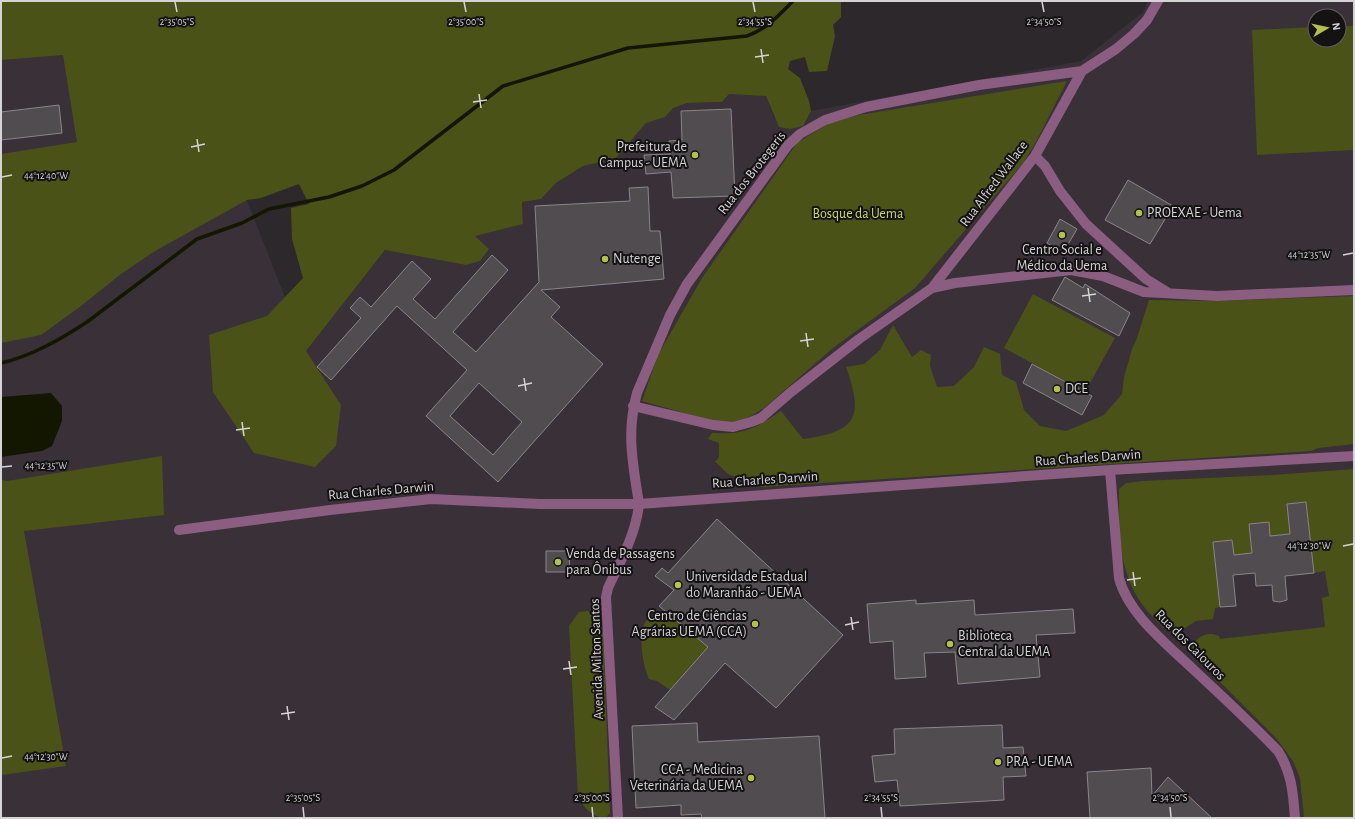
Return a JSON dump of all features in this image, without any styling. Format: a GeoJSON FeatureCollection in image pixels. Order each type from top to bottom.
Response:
{"type":"FeatureCollection","features":[{"type":"Feature","properties":{"kind":"street","name":"Rua dos Brotegeris"},"geometry":{"type":"LineString","coordinates":[[639,504],[630,436],[633,406],[667,322],[688,284],[788,145],[800,134],[825,120],[860,109],[979,85],[1082,70],[1116,49],[1134,34],[1147,20],[1158,1]]}},
{"type":"Feature","properties":{"kind":"street","name":"Rua Alfred Wallace"},"geometry":{"type":"LineString","coordinates":[[932,288],[1035,156],[1082,70]]}},
{"type":"Feature","properties":{"kind":"street"},"geometry":{"type":"LineString","coordinates":[[1035,156],[1045,166],[1060,191],[1086,224],[1146,280],[1170,293]]}},
{"type":"Feature","properties":{"kind":"street"},"geometry":{"type":"LineString","coordinates":[[633,406],[723,427],[739,426],[762,418],[791,392],[859,339],[932,288],[955,283],[1071,270],[1103,276],[1133,289],[1170,293],[1217,296],[1354,290]]}},
{"type":"Feature","properties":{"kind":"street","name":"Rua Charles Darwin"},"geometry":{"type":"LineString","coordinates":[[179,530],[330,510],[431,499],[540,504],[639,504],[1110,470],[1354,456]]}},
{"type":"Feature","properties":{"kind":"street","name":"Rua dos Calouros"},"geometry":{"type":"LineString","coordinates":[[1110,470],[1118,571],[1125,595],[1138,613],[1166,643],[1278,751],[1287,767],[1293,785],[1296,818]]}},
{"type":"Feature","properties":{"kind":"street","name":"Avenida Milton Santos"},"geometry":{"type":"LineString","coordinates":[[618,818],[606,598],[608,588],[635,527],[639,504]]}},
{"type":"Feature","properties":{"kind":"shaded area","name":"Universidade Estadual do Maranhão - UEMA"},"geometry":{"type":"Polygon","coordinates":[[[1,1],[169,1],[306,351],[385,250],[466,265],[475,236],[523,224],[522,202],[541,199],[556,183],[583,166],[615,159],[646,123],[664,117],[672,108],[687,103],[722,102],[729,94],[766,96],[775,119],[803,126],[811,111],[1081,61],[1143,12],[1148,1],[1354,1],[1354,818],[1,818],[1,1]]]}},
{"type":"Feature","properties":{"kind":"shaded area"},"geometry":{"type":"Polygon","coordinates":[[[51,393],[62,406],[62,421],[52,446],[42,451],[1,457],[1,397],[51,393]]]}},
{"type":"Feature","properties":{"kind":"green space"},"geometry":{"type":"Polygon","coordinates":[[[1,1],[841,1],[841,17],[833,25],[835,36],[827,71],[809,72],[805,57],[790,61],[788,69],[800,78],[809,101],[811,111],[803,126],[790,129],[779,127],[766,96],[729,94],[722,102],[687,103],[673,108],[665,117],[646,123],[615,159],[583,166],[556,183],[541,199],[522,202],[523,224],[475,236],[489,249],[480,261],[466,265],[385,250],[306,351],[341,405],[336,446],[315,467],[254,453],[213,392],[209,335],[267,316],[303,278],[292,239],[291,208],[309,204],[299,184],[261,198],[247,200],[155,251],[121,274],[41,335],[1,343],[1,154],[77,142],[63,55],[1,60],[1,1]]]}},
{"type":"Feature","properties":{"kind":"green space"},"geometry":{"type":"Polygon","coordinates":[[[1347,26],[1354,26],[1354,150],[1257,155],[1252,30],[1307,27],[1307,48],[1347,48],[1347,26]]]}},
{"type":"Feature","properties":{"kind":"green space","name":"Bosque da Uema"},"geometry":{"type":"Polygon","coordinates":[[[1067,81],[1036,142],[1024,162],[915,288],[833,348],[764,408],[744,420],[723,424],[642,401],[658,355],[702,278],[797,143],[829,123],[859,115],[1067,81]]]}},
{"type":"Feature","properties":{"kind":"green space"},"geometry":{"type":"Polygon","coordinates":[[[1033,294],[1115,338],[1085,392],[1004,348],[1033,294]]]}},
{"type":"Feature","properties":{"kind":"green space"},"geometry":{"type":"Polygon","coordinates":[[[1354,296],[1354,444],[1318,448],[1311,451],[761,487],[759,478],[730,475],[718,465],[715,462],[719,457],[719,443],[708,439],[712,433],[733,433],[749,430],[781,411],[803,439],[835,432],[845,426],[852,419],[855,410],[852,384],[846,367],[864,364],[880,350],[893,325],[912,357],[921,350],[931,355],[930,366],[937,387],[954,386],[974,367],[984,347],[1000,354],[1002,375],[1016,382],[1024,410],[1040,426],[1066,431],[1104,415],[1122,394],[1124,377],[1132,349],[1149,300],[1217,301],[1354,296]]]}},
{"type":"Feature","properties":{"kind":"green space"},"geometry":{"type":"Polygon","coordinates":[[[162,456],[164,515],[24,531],[66,766],[1,775],[1,480],[7,481],[162,456]]]}},
{"type":"Feature","properties":{"kind":"green space"},"geometry":{"type":"Polygon","coordinates":[[[1354,469],[1354,818],[1304,818],[1300,778],[1293,761],[1277,739],[1189,651],[1201,636],[1209,634],[1219,636],[1220,639],[1325,627],[1322,598],[1329,596],[1325,571],[1314,573],[1306,502],[1287,504],[1290,534],[1270,536],[1269,522],[1249,524],[1252,553],[1234,555],[1213,542],[1220,607],[1215,608],[1213,619],[1196,621],[1174,635],[1161,625],[1141,603],[1127,574],[1123,558],[1119,524],[1119,489],[1126,483],[1143,481],[1273,475],[1354,469]]]}},
{"type":"Feature","properties":{"kind":"green space"},"geometry":{"type":"Polygon","coordinates":[[[588,611],[596,617],[603,631],[610,813],[605,818],[596,816],[588,811],[578,796],[569,626],[579,612],[588,611]]]}},
{"type":"Feature","properties":{"kind":"green space"},"geometry":{"type":"Polygon","coordinates":[[[666,612],[708,647],[670,690],[657,681],[649,679],[643,657],[641,639],[644,624],[648,619],[666,612]]]}},
{"type":"Feature","properties":{"kind":"building"},"geometry":{"type":"Polygon","coordinates":[[[59,105],[62,133],[1,140],[1,112],[59,105]]]}},
{"type":"Feature","properties":{"kind":"building","name":"Prefeitura de Campus - UEMA"},"geometry":{"type":"Polygon","coordinates":[[[731,109],[735,196],[673,198],[671,172],[646,174],[644,155],[670,154],[669,141],[682,140],[681,111],[731,109]]]}},
{"type":"Feature","properties":{"kind":"building","name":"PROEXAE - Uema"},"geometry":{"type":"Polygon","coordinates":[[[1128,180],[1173,206],[1150,244],[1105,220],[1128,180]]]}},
{"type":"Feature","properties":{"kind":"building"},"geometry":{"type":"Polygon","coordinates":[[[648,187],[650,231],[660,231],[664,279],[541,290],[560,307],[551,317],[603,364],[498,482],[426,416],[467,370],[397,306],[331,380],[317,367],[361,318],[350,308],[360,297],[371,307],[412,261],[431,279],[413,299],[435,319],[492,255],[508,270],[453,332],[476,352],[539,282],[535,206],[630,201],[629,188],[648,187]],[[479,383],[450,416],[493,455],[522,422],[479,383]]]}},
{"type":"Feature","properties":{"kind":"building","name":"Centro Social e Médico da Uema"},"geometry":{"type":"Polygon","coordinates":[[[1060,219],[1077,229],[1063,253],[1047,243],[1060,219]]]}},
{"type":"Feature","properties":{"kind":"building"},"geometry":{"type":"Polygon","coordinates":[[[1065,277],[1083,288],[1085,284],[1130,313],[1119,336],[1052,300],[1065,277]]]}},
{"type":"Feature","properties":{"kind":"building","name":"DCE"},"geometry":{"type":"Polygon","coordinates":[[[1032,364],[1092,396],[1082,415],[1023,383],[1032,364]]]}},
{"type":"Feature","properties":{"kind":"building"},"geometry":{"type":"Polygon","coordinates":[[[1306,502],[1314,573],[1285,576],[1287,600],[1280,602],[1273,601],[1272,585],[1256,586],[1255,573],[1233,575],[1236,606],[1220,607],[1213,542],[1232,540],[1234,555],[1252,553],[1249,524],[1269,522],[1270,536],[1290,534],[1287,504],[1306,502]]]}},
{"type":"Feature","properties":{"kind":"building","name":"Centro de Ciências Agrárias UEMA (CCA)"},"geometry":{"type":"Polygon","coordinates":[[[717,519],[843,635],[776,708],[725,663],[674,720],[655,707],[708,647],[659,606],[674,590],[655,576],[662,568],[668,573],[717,519]]]}},
{"type":"Feature","properties":{"kind":"building","name":"Venda de Passagens para Ônibus"},"geometry":{"type":"Polygon","coordinates":[[[546,551],[569,551],[570,572],[546,572],[546,551]]]}},
{"type":"Feature","properties":{"kind":"building","name":"Biblioteca Central da UEMA"},"geometry":{"type":"Polygon","coordinates":[[[916,600],[916,604],[974,600],[975,615],[1073,609],[1075,633],[1036,635],[1040,677],[958,684],[955,652],[924,653],[926,677],[895,679],[893,641],[870,643],[867,604],[916,600]]]}},
{"type":"Feature","properties":{"kind":"building","name":"CCA - Medicina Veterinária da UEMA"},"geometry":{"type":"Polygon","coordinates":[[[697,723],[698,742],[819,736],[825,818],[702,818],[701,814],[681,815],[681,805],[636,808],[632,726],[697,723]]]}},
{"type":"Feature","properties":{"kind":"building"},"geometry":{"type":"Polygon","coordinates":[[[1002,725],[1003,748],[1023,747],[1026,776],[1003,777],[1004,800],[900,806],[897,780],[875,782],[872,756],[895,754],[894,729],[1002,725]]]}},
{"type":"Feature","properties":{"kind":"building"},"geometry":{"type":"Polygon","coordinates":[[[1151,768],[1152,796],[1168,777],[1212,818],[1090,818],[1087,772],[1151,768]]]}},
{"type":"Feature","properties":{"kind":"waterway"},"geometry":{"type":"LineString","coordinates":[[1,363],[24,356],[57,341],[87,322],[197,239],[242,223],[269,209],[329,197],[362,186],[394,170],[503,86],[628,48],[747,36],[767,26],[793,1]]}},
{"type":"Feature","properties":{"kind":"place","name":"Prefeitura de Campus - UEMA"},"geometry":{"type":"Point","coordinates":[695,155]}},
{"type":"Feature","properties":{"kind":"place","name":"PROEXAE - Uema"},"geometry":{"type":"Point","coordinates":[1139,213]}},
{"type":"Feature","properties":{"kind":"place","name":"Centro Social e Médico da Uema"},"geometry":{"type":"Point","coordinates":[1062,235]}},
{"type":"Feature","properties":{"kind":"place","name":"Nutenge"},"geometry":{"type":"Point","coordinates":[605,259]}},
{"type":"Feature","properties":{"kind":"place","name":"DCE"},"geometry":{"type":"Point","coordinates":[1057,389]}},
{"type":"Feature","properties":{"kind":"place","name":"Venda de Passagens para Ônibus"},"geometry":{"type":"Point","coordinates":[558,562]}},
{"type":"Feature","properties":{"kind":"place","name":"Universidade Estadual do Maranhão - UEMA"},"geometry":{"type":"Point","coordinates":[678,585]}},
{"type":"Feature","properties":{"kind":"place","name":"Centro de Ciências Agrárias UEMA (CCA)"},"geometry":{"type":"Point","coordinates":[755,624]}},
{"type":"Feature","properties":{"kind":"place","name":"Biblioteca Central da UEMA"},"geometry":{"type":"Point","coordinates":[950,644]}},
{"type":"Feature","properties":{"kind":"place","name":"PRA - UEMA"},"geometry":{"type":"Point","coordinates":[998,762]}},
{"type":"Feature","properties":{"kind":"place","name":"CCA - Medicina Veterinária da UEMA"},"geometry":{"type":"Point","coordinates":[751,778]}}]}
